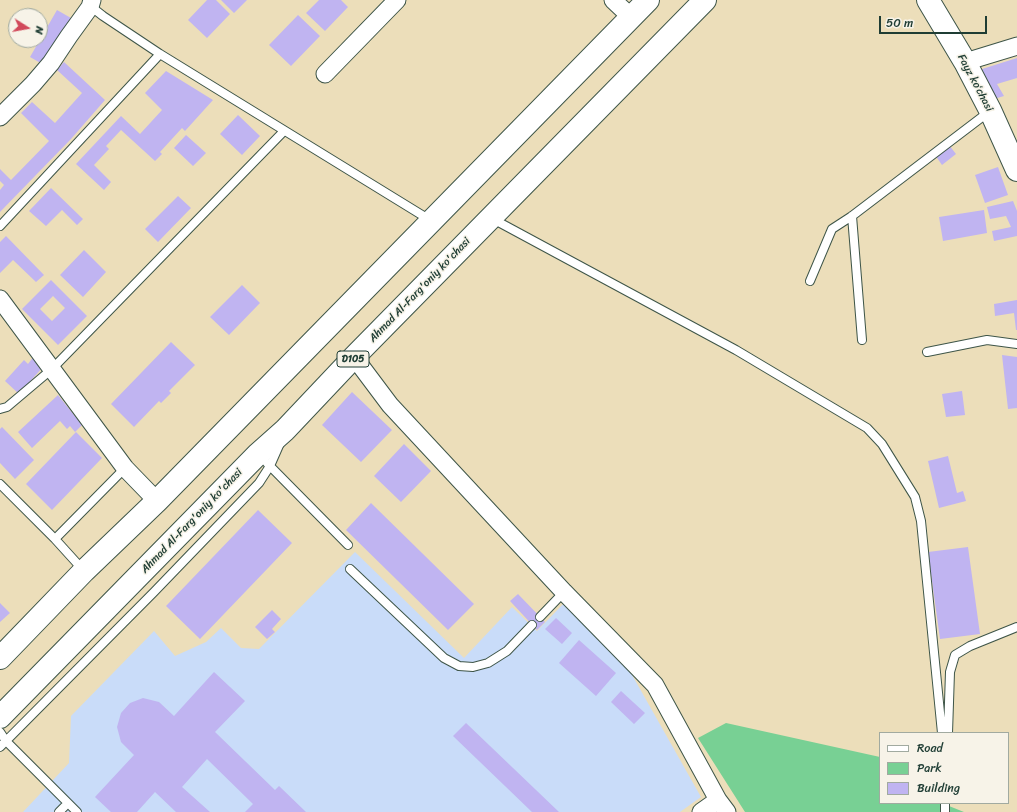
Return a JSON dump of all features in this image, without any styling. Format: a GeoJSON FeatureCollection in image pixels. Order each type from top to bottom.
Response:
{"type":"FeatureCollection","features":[{"type":"Feature","properties":{"kind":"main road"},"geometry":{"type":"LineString","coordinates":[[0,658],[84,572],[157,501],[648,0]]}},
{"type":"Feature","properties":{"kind":"main road","name":"Ahmad Al-Farg'oniy ko'chasi"},"geometry":{"type":"LineString","coordinates":[[0,717],[264,460],[285,430],[354,357],[705,0]]}},
{"type":"Feature","properties":{"kind":"main road","name":"Fayz koʻchasi"},"geometry":{"type":"LineString","coordinates":[[928,0],[965,62],[990,110],[1017,170]]}},
{"type":"Feature","properties":{"kind":"street"},"geometry":{"type":"LineString","coordinates":[[324,74],[397,0]]}},
{"type":"Feature","properties":{"kind":"street"},"geometry":{"type":"LineString","coordinates":[[613,0],[631,17]]}},
{"type":"Feature","properties":{"kind":"street"},"geometry":{"type":"LineString","coordinates":[[0,117],[33,84],[51,63],[89,2]]}},
{"type":"Feature","properties":{"kind":"street"},"geometry":{"type":"LineString","coordinates":[[965,62],[1017,46]]}},
{"type":"Feature","properties":{"kind":"street"},"geometry":{"type":"LineString","coordinates":[[0,299],[125,468],[157,501]]}},
{"type":"Feature","properties":{"kind":"street"},"geometry":{"type":"LineString","coordinates":[[354,357],[390,405],[564,592],[655,685],[722,806],[701,812]]}},
{"type":"Feature","properties":{"kind":"lane"},"geometry":{"type":"LineString","coordinates":[[89,2],[160,54],[431,221]]}},
{"type":"Feature","properties":{"kind":"lane"},"geometry":{"type":"LineString","coordinates":[[0,226],[160,54]]}},
{"type":"Feature","properties":{"kind":"lane"},"geometry":{"type":"LineString","coordinates":[[810,281],[832,229],[852,216],[990,110]]}},
{"type":"Feature","properties":{"kind":"lane"},"geometry":{"type":"LineString","coordinates":[[0,409],[7,407],[52,369],[284,131]]}},
{"type":"Feature","properties":{"kind":"lane"},"geometry":{"type":"LineString","coordinates":[[852,216],[862,340]]}},
{"type":"Feature","properties":{"kind":"lane"},"geometry":{"type":"LineString","coordinates":[[491,218],[736,350],[867,428],[882,444],[915,497],[922,521],[942,732]]}},
{"type":"Feature","properties":{"kind":"lane"},"geometry":{"type":"LineString","coordinates":[[927,352],[987,340],[1017,344]]}},
{"type":"Feature","properties":{"kind":"lane"},"geometry":{"type":"LineString","coordinates":[[264,460],[348,545]]}},
{"type":"Feature","properties":{"kind":"lane"},"geometry":{"type":"LineString","coordinates":[[3,744],[259,483],[264,460]]}},
{"type":"Feature","properties":{"kind":"lane"},"geometry":{"type":"LineString","coordinates":[[55,539],[125,468]]}},
{"type":"Feature","properties":{"kind":"lane"},"geometry":{"type":"LineString","coordinates":[[0,484],[55,539],[84,572]]}},
{"type":"Feature","properties":{"kind":"lane"},"geometry":{"type":"LineString","coordinates":[[350,570],[444,658],[459,666],[473,667],[488,663],[507,651],[532,625]]}},
{"type":"Feature","properties":{"kind":"lane"},"geometry":{"type":"LineString","coordinates":[[540,617],[564,592]]}},
{"type":"Feature","properties":{"kind":"lane"},"geometry":{"type":"LineString","coordinates":[[948,732],[950,672],[955,655],[970,646],[1017,627]]}},
{"type":"Feature","properties":{"kind":"lane"},"geometry":{"type":"LineString","coordinates":[[0,732],[3,744],[77,812]]}},
{"type":"Feature","properties":{"kind":"lane"},"geometry":{"type":"LineString","coordinates":[[59,812],[68,803]]}},
{"type":"Feature","properties":{"kind":"shaded area"},"geometry":{"type":"Polygon","coordinates":[[[355,552],[464,658],[512,607],[537,631],[566,601],[627,666],[701,797],[680,812],[23,812],[69,763],[71,716],[154,631],[175,656],[206,642],[221,628],[241,648],[259,649],[355,552]]]}},
{"type":"Feature","properties":{"kind":"green space"},"geometry":{"type":"Polygon","coordinates":[[[726,723],[879,757],[879,804],[949,804],[949,806],[964,812],[745,812],[698,738],[726,723]]]}},
{"type":"Feature","properties":{"kind":"building"},"geometry":{"type":"Polygon","coordinates":[[[207,0],[216,0],[230,14],[207,38],[188,20],[207,0]]]}},
{"type":"Feature","properties":{"kind":"building"},"geometry":{"type":"Polygon","coordinates":[[[221,0],[247,0],[234,13],[221,0]]]}},
{"type":"Feature","properties":{"kind":"building"},"geometry":{"type":"Polygon","coordinates":[[[319,0],[341,0],[348,7],[325,31],[306,13],[319,0]]]}},
{"type":"Feature","properties":{"kind":"building"},"geometry":{"type":"Polygon","coordinates":[[[57,10],[71,18],[44,65],[30,57],[35,48],[48,48],[48,26],[57,10]]]}},
{"type":"Feature","properties":{"kind":"building"},"geometry":{"type":"Polygon","coordinates":[[[298,15],[320,36],[291,66],[269,45],[298,15]]]}},
{"type":"Feature","properties":{"kind":"building"},"geometry":{"type":"Polygon","coordinates":[[[1017,58],[1017,78],[997,84],[1004,96],[994,99],[979,70],[1017,58]]]}},
{"type":"Feature","properties":{"kind":"building"},"geometry":{"type":"Polygon","coordinates":[[[64,62],[105,100],[71,139],[0,212],[0,190],[4,185],[0,181],[0,169],[11,180],[49,141],[21,113],[32,102],[55,123],[82,93],[57,70],[64,62]]]}},
{"type":"Feature","properties":{"kind":"building"},"geometry":{"type":"Polygon","coordinates":[[[166,71],[213,100],[185,131],[182,128],[160,152],[162,154],[155,161],[121,130],[106,146],[109,149],[94,165],[111,182],[104,190],[76,164],[121,116],[140,134],[162,110],[145,93],[166,71]]]}},
{"type":"Feature","properties":{"kind":"building"},"geometry":{"type":"Polygon","coordinates":[[[238,115],[260,136],[242,155],[220,134],[238,115]]]}},
{"type":"Feature","properties":{"kind":"building"},"geometry":{"type":"Polygon","coordinates":[[[186,135],[206,153],[193,166],[174,148],[186,135]]]}},
{"type":"Feature","properties":{"kind":"building"},"geometry":{"type":"Polygon","coordinates":[[[949,145],[956,154],[942,165],[935,155],[949,145]]]}},
{"type":"Feature","properties":{"kind":"building"},"geometry":{"type":"Polygon","coordinates":[[[998,167],[1008,195],[985,203],[975,175],[998,167]]]}},
{"type":"Feature","properties":{"kind":"building"},"geometry":{"type":"Polygon","coordinates":[[[51,188],[83,219],[77,225],[62,210],[46,226],[29,211],[51,188]]]}},
{"type":"Feature","properties":{"kind":"building"},"geometry":{"type":"Polygon","coordinates":[[[178,196],[191,208],[158,242],[145,229],[178,196]]]}},
{"type":"Feature","properties":{"kind":"building"},"geometry":{"type":"Polygon","coordinates":[[[1013,201],[1017,211],[1017,236],[994,241],[992,231],[1011,227],[1006,216],[990,219],[987,207],[1013,201]]]}},
{"type":"Feature","properties":{"kind":"building"},"geometry":{"type":"Polygon","coordinates":[[[984,210],[987,233],[943,241],[939,217],[984,210]]]}},
{"type":"Feature","properties":{"kind":"building"},"geometry":{"type":"Polygon","coordinates":[[[6,236],[44,275],[36,282],[13,260],[0,273],[0,242],[6,236]]]}},
{"type":"Feature","properties":{"kind":"building"},"geometry":{"type":"Polygon","coordinates":[[[84,250],[106,272],[83,297],[60,275],[84,250]]]}},
{"type":"Feature","properties":{"kind":"building"},"geometry":{"type":"Polygon","coordinates":[[[51,280],[87,316],[58,345],[22,309],[51,280]],[[53,296],[40,309],[52,321],[65,308],[53,296]]]}},
{"type":"Feature","properties":{"kind":"building"},"geometry":{"type":"Polygon","coordinates":[[[242,285],[260,303],[229,335],[210,317],[242,285]]]}},
{"type":"Feature","properties":{"kind":"building"},"geometry":{"type":"Polygon","coordinates":[[[1017,300],[1016,330],[1014,313],[995,316],[994,304],[1017,300]]]}},
{"type":"Feature","properties":{"kind":"building"},"geometry":{"type":"Polygon","coordinates":[[[171,342],[195,365],[169,391],[171,393],[161,403],[159,401],[134,427],[111,404],[171,342]]]}},
{"type":"Feature","properties":{"kind":"building"},"geometry":{"type":"Polygon","coordinates":[[[1002,355],[1017,357],[1017,408],[1008,409],[1002,355]]]}},
{"type":"Feature","properties":{"kind":"building"},"geometry":{"type":"Polygon","coordinates":[[[34,356],[42,368],[19,394],[5,381],[24,360],[28,364],[34,356]]]}},
{"type":"Feature","properties":{"kind":"building"},"geometry":{"type":"Polygon","coordinates":[[[962,391],[965,415],[946,417],[942,394],[962,391]]]}},
{"type":"Feature","properties":{"kind":"building"},"geometry":{"type":"Polygon","coordinates":[[[352,392],[392,430],[361,462],[322,425],[352,392]]]}},
{"type":"Feature","properties":{"kind":"building"},"geometry":{"type":"Polygon","coordinates":[[[58,395],[82,425],[75,432],[70,426],[67,429],[60,421],[32,448],[18,432],[58,395]]]}},
{"type":"Feature","properties":{"kind":"building"},"geometry":{"type":"Polygon","coordinates":[[[2,427],[34,460],[15,479],[0,463],[0,429],[2,427]]]}},
{"type":"Feature","properties":{"kind":"building"},"geometry":{"type":"Polygon","coordinates":[[[76,432],[102,458],[52,510],[26,484],[76,432]]]}},
{"type":"Feature","properties":{"kind":"building"},"geometry":{"type":"Polygon","coordinates":[[[404,444],[431,471],[401,502],[374,476],[404,444]]]}},
{"type":"Feature","properties":{"kind":"building"},"geometry":{"type":"Polygon","coordinates":[[[948,456],[957,493],[963,491],[966,501],[939,508],[928,461],[948,456]]]}},
{"type":"Feature","properties":{"kind":"building"},"geometry":{"type":"Polygon","coordinates":[[[371,503],[474,604],[448,630],[346,530],[371,503]]]}},
{"type":"Feature","properties":{"kind":"building"},"geometry":{"type":"Polygon","coordinates":[[[258,510],[292,543],[200,639],[166,606],[258,510]]]}},
{"type":"Feature","properties":{"kind":"building"},"geometry":{"type":"Polygon","coordinates":[[[968,547],[980,634],[940,639],[928,552],[968,547]]]}},
{"type":"Feature","properties":{"kind":"building"},"geometry":{"type":"Polygon","coordinates":[[[518,594],[545,622],[537,630],[510,601],[518,594]]]}},
{"type":"Feature","properties":{"kind":"building"},"geometry":{"type":"Polygon","coordinates":[[[0,603],[10,613],[0,622],[0,603]]]}},
{"type":"Feature","properties":{"kind":"building"},"geometry":{"type":"Polygon","coordinates":[[[272,610],[281,619],[272,629],[275,632],[267,639],[255,627],[272,610]]]}},
{"type":"Feature","properties":{"kind":"building"},"geometry":{"type":"Polygon","coordinates":[[[556,618],[572,633],[562,644],[545,629],[556,618]]]}},
{"type":"Feature","properties":{"kind":"building"},"geometry":{"type":"Polygon","coordinates":[[[579,640],[616,673],[596,696],[559,663],[579,640]]]}},
{"type":"Feature","properties":{"kind":"building"},"geometry":{"type":"Polygon","coordinates":[[[214,672],[245,701],[215,732],[275,790],[279,786],[306,812],[245,812],[253,804],[207,759],[182,787],[210,812],[176,812],[155,792],[137,812],[111,812],[95,797],[134,755],[121,742],[117,727],[121,713],[130,703],[143,698],[159,702],[174,716],[214,672]]]}},
{"type":"Feature","properties":{"kind":"building"},"geometry":{"type":"Polygon","coordinates":[[[621,691],[645,713],[634,724],[611,702],[621,691]]]}},
{"type":"Feature","properties":{"kind":"building"},"geometry":{"type":"Polygon","coordinates":[[[466,723],[559,812],[532,812],[453,736],[466,723]]]}}]}
